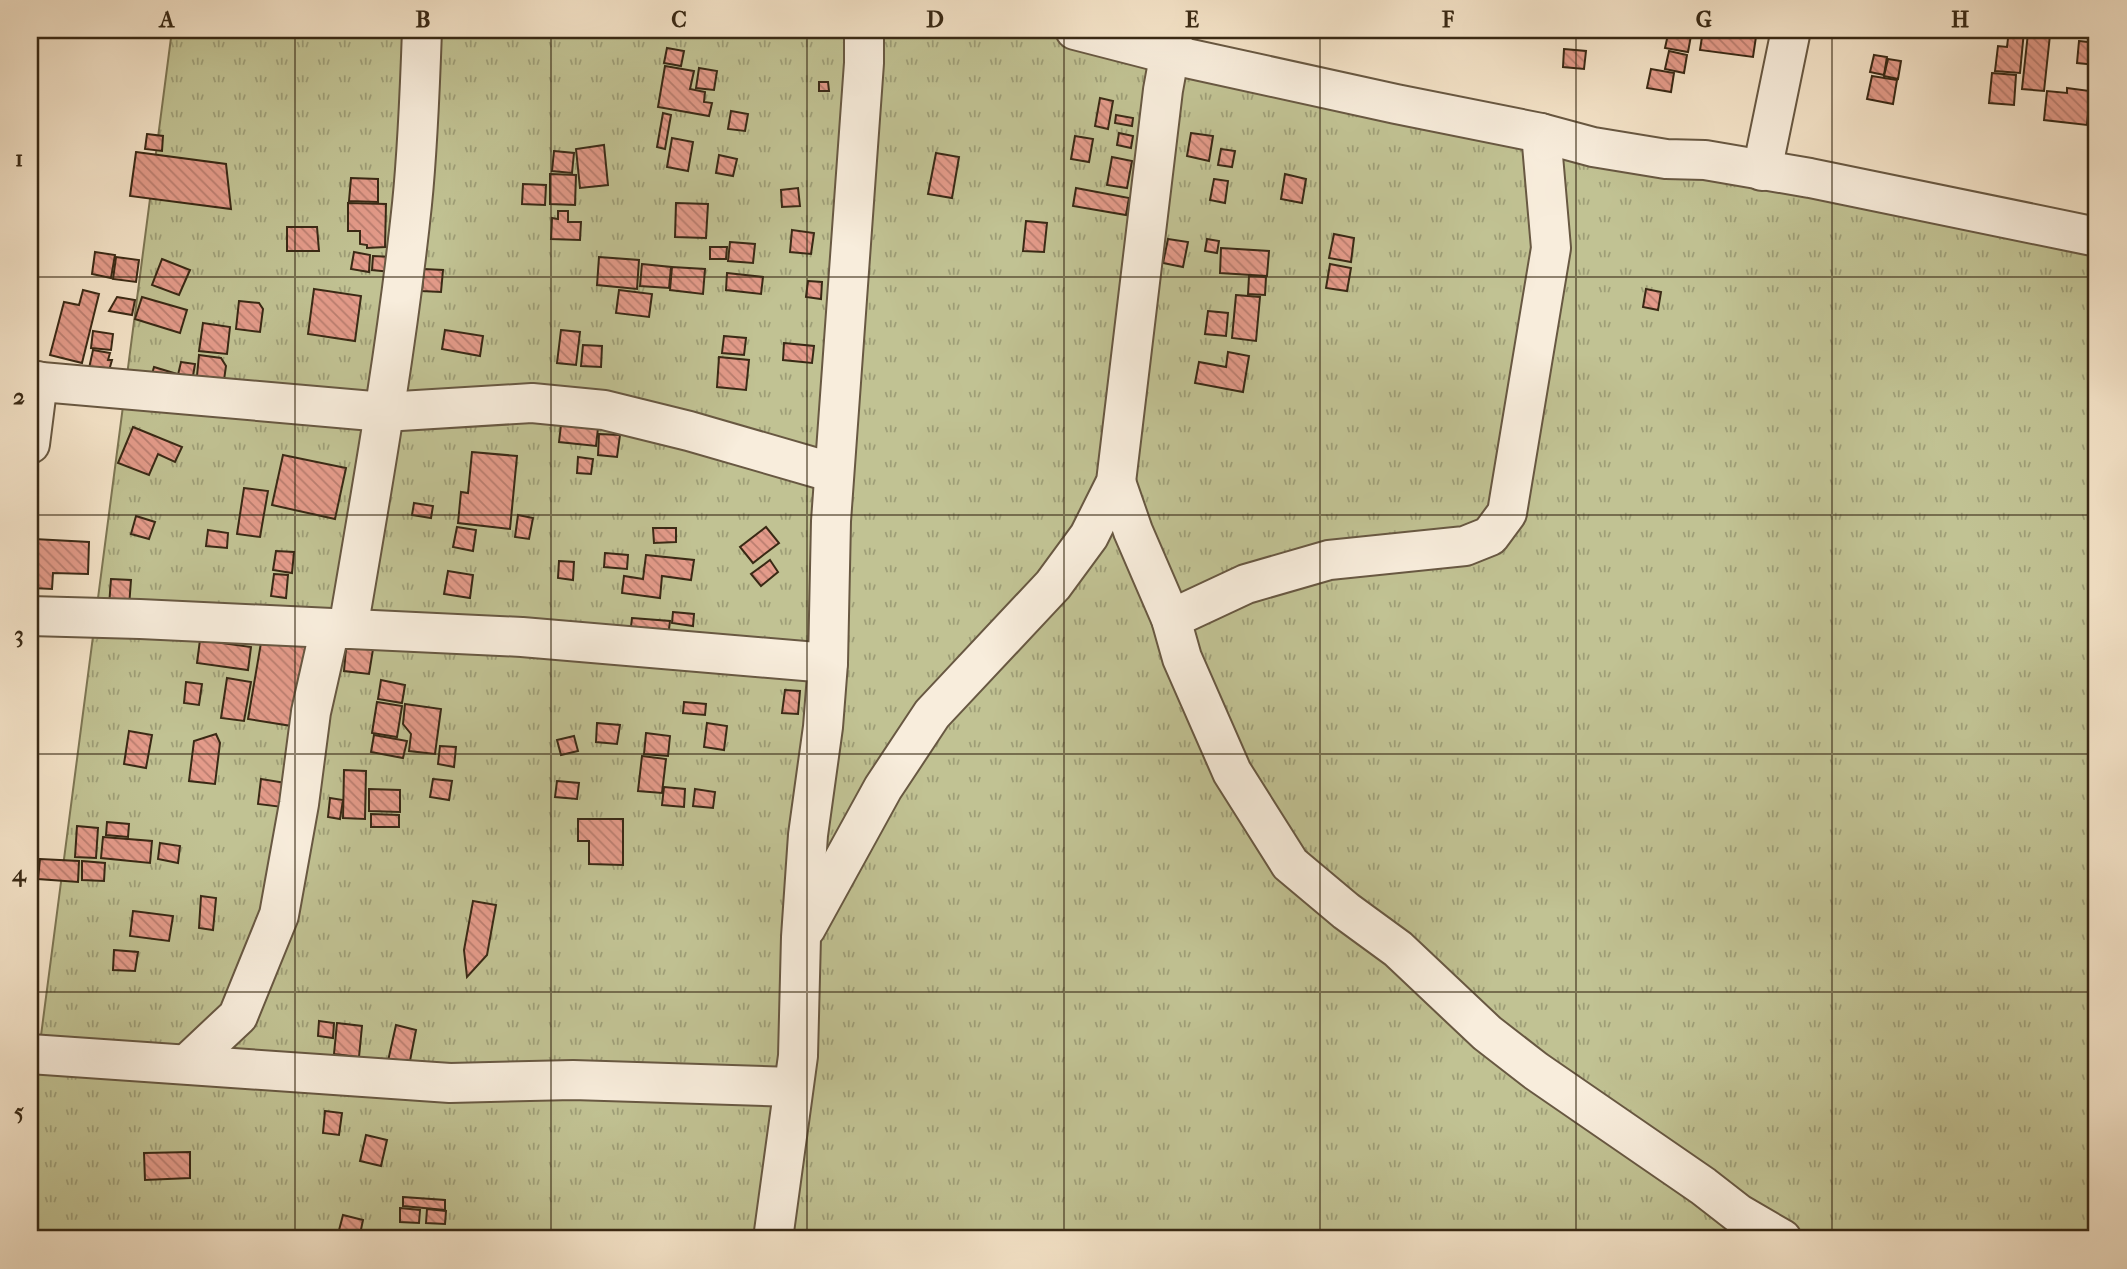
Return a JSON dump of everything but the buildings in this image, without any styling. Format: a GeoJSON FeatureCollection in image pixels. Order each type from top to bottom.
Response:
{"type":"FeatureCollection","features":[{"type":"Feature","properties":{"kind":"street"},"geometry":{"type":"LineString","coordinates":[[187,1064],[238,1016],[279,915],[299,804],[311,712],[339,629],[384,412],[412,201],[422,30]]}},
{"type":"Feature","properties":{"kind":"street"},"geometry":{"type":"LineString","coordinates":[[773,1239],[793,1087],[800,1005],[801,937],[808,835],[823,727],[828,663],[834,473],[864,64],[864,30]]}},
{"type":"Feature","properties":{"kind":"street"},"geometry":{"type":"LineString","coordinates":[[1075,30],[1171,42],[1396,104],[1541,133],[1593,147],[1666,159],[1705,160],[1917,198],[2097,237]]}},
{"type":"Feature","properties":{"kind":"street"},"geometry":{"type":"LineString","coordinates":[[1762,171],[1791,30]]}},
{"type":"Feature","properties":{"kind":"street"},"geometry":{"type":"LineString","coordinates":[[801,937],[883,788],[932,714],[1053,585],[1089,536],[1116,482],[1171,42]]}},
{"type":"Feature","properties":{"kind":"street"},"geometry":{"type":"LineString","coordinates":[[1171,619],[1246,584],[1329,561],[1465,546],[1490,536],[1507,513],[1551,248],[1541,133]]}},
{"type":"Feature","properties":{"kind":"street"},"geometry":{"type":"LineString","coordinates":[[30,443],[34,381],[384,412],[532,402],[604,410],[834,473]]}},
{"type":"Feature","properties":{"kind":"street"},"geometry":{"type":"LineString","coordinates":[[1116,482],[1133,531],[1171,619],[1181,658],[1232,772],[1290,864],[1346,911],[1398,949],[1487,1033],[1536,1071],[1703,1186],[1739,1214],[1782,1239]]}},
{"type":"Feature","properties":{"kind":"street"},"geometry":{"type":"LineString","coordinates":[[30,616],[65,615],[522,637],[828,663]]}},
{"type":"Feature","properties":{"kind":"street"},"geometry":{"type":"LineString","coordinates":[[30,1054],[450,1083],[573,1080],[793,1087]]}},
{"type":"Feature","properties":{"kind":"green space"},"geometry":{"type":"Polygon","coordinates":[[[172,30],[1039,30],[2097,250],[2097,1239],[30,1239],[30,1120],[172,30]]]}}]}
